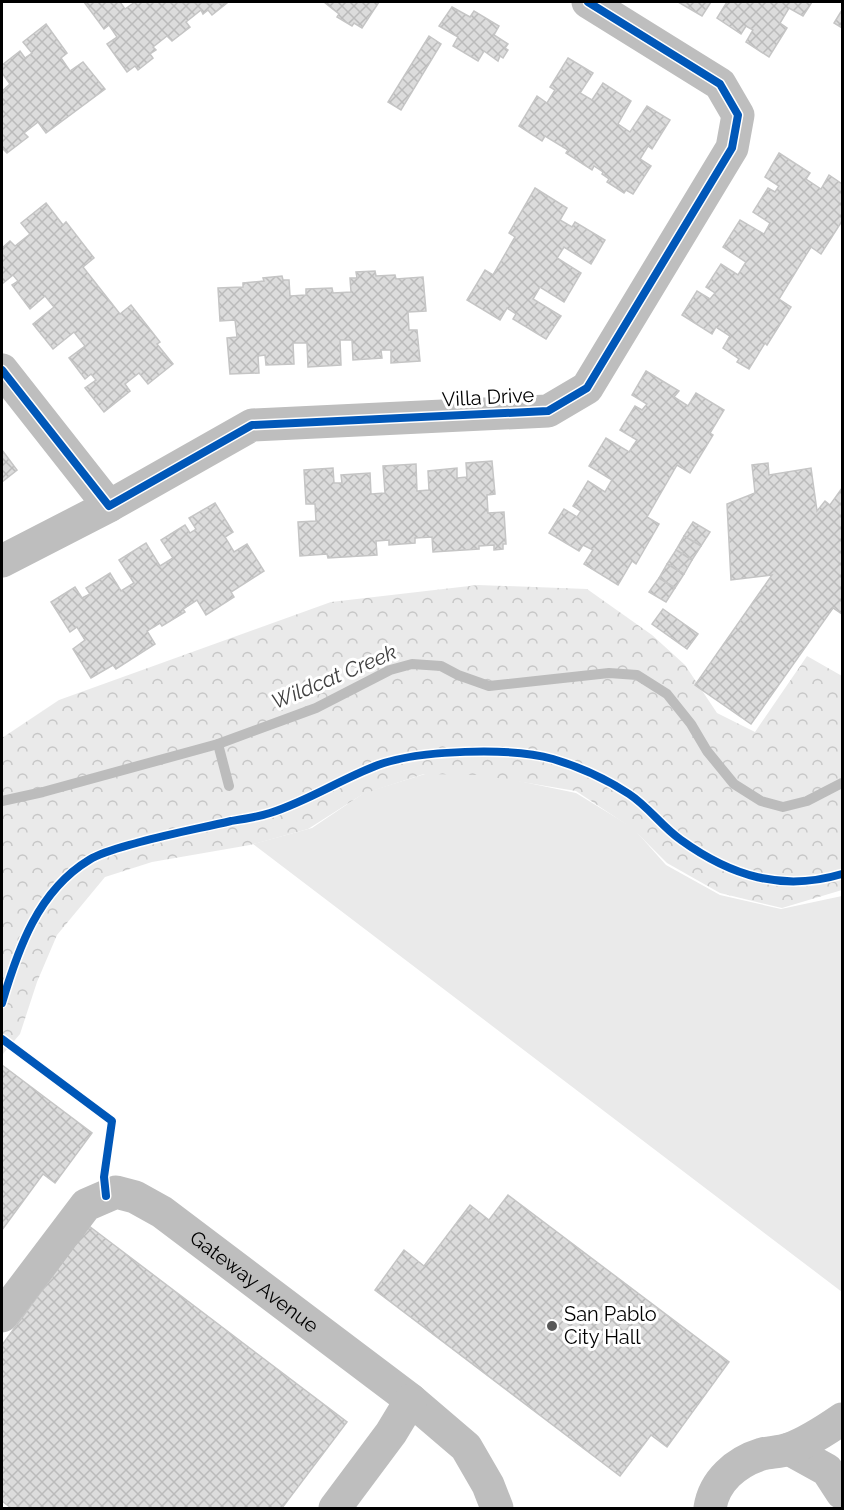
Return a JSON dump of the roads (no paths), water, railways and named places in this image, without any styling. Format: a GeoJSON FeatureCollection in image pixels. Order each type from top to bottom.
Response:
{"type":"FeatureCollection","features":[{"type":"Feature","properties":{"kind":"street","name":"Villa Drive"},"geometry":{"type":"LineString","coordinates":[[2,561],[109,506],[252,425],[548,411],[587,388],[732,148],[738,115],[720,84],[588,2]]}},
{"type":"Feature","properties":{"kind":"street"},"geometry":{"type":"LineString","coordinates":[[2,370],[109,506]]}},
{"type":"Feature","properties":{"kind":"street","name":"Gateway Avenue"},"geometry":{"type":"LineString","coordinates":[[2,1316],[86,1205],[116,1192],[135,1197],[162,1212],[411,1400],[466,1447],[488,1485],[497,1509]]}},
{"type":"Feature","properties":{"kind":"street"},"geometry":{"type":"LineString","coordinates":[[334,1509],[391,1432],[411,1400]]}},
{"type":"Feature","properties":{"kind":"street"},"geometry":{"type":"LineString","coordinates":[[710,1509],[711,1498],[723,1477],[738,1465],[760,1455],[789,1449],[826,1431],[843,1419]]}},
{"type":"Feature","properties":{"kind":"street"},"geometry":{"type":"LineString","coordinates":[[789,1449],[827,1470],[843,1493]]}},
{"type":"Feature","properties":{"kind":"waterway","name":"Wildcat Creek"},"geometry":{"type":"LineString","coordinates":[[2,801],[218,744],[316,708],[390,670],[412,664],[441,666],[489,686],[609,673],[637,675],[667,694],[691,724],[707,751],[734,784],[761,801],[783,807],[807,801],[842,783]]}},
{"type":"Feature","properties":{"kind":"waterway"},"geometry":{"type":"LineString","coordinates":[[218,744],[229,786]]}},
{"type":"Feature","properties":{"kind":"place","name":"San Pablo City Hall"},"geometry":{"type":"Point","coordinates":[552,1326]}}]}
